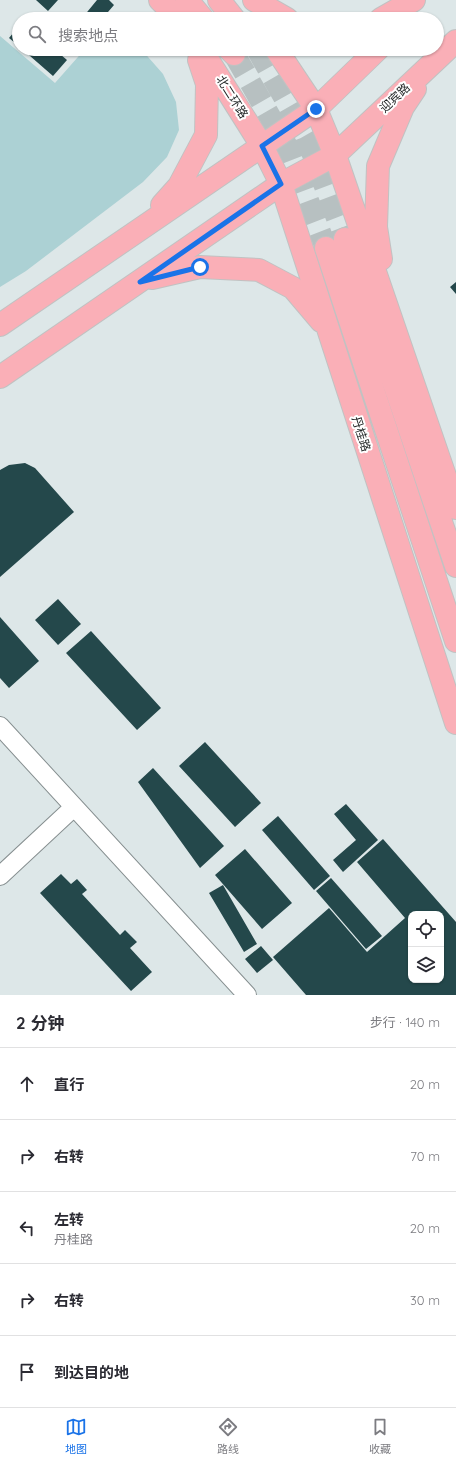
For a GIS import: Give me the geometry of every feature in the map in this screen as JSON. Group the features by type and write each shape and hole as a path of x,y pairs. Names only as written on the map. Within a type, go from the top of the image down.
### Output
{"main road":[{"path":"160,0 172,12"},
{"path":"187,0 198,12"},
{"path":"219,0 228,12"},
{"path":"244,0 252,12"},
{"path":"254,0 275,12"},
{"path":"394,12 414,0"},
{"path":"415,12 426,0"},
{"name":"迎宾路","path":"444,51 456,40"},
{"path":"140,229 179,186 206,135 207,84 198,56"},
{"name":"北二环路","path":"205,56 262,146"},
{"path":"281,56 316,109 334,155 456,508"},
{"path":"0,325 316,109 371,56"},
{"name":"迎宾路","path":"0,377 281,184 334,155 439,56"},
{"path":"390,316 376,227 378,166 403,107 435,60"},
{"name":"丹桂路","path":"262,146 281,184 456,723"},
{"path":"456,566 336,244 456,641"},
{"path":"140,282 200,267 259,270 293,288 328,329"}],"street":[{"path":"0,726 247,995"},
{"path":"0,876 74,807"}],"shaded area":[{"path":"0,36 12,46 12,56 23,56 55,83 79,56 147,56 163,74 176,102 179,130 167,157 143,182 26,271 0,287"}],"building":[{"path":"36,0 58,0 48,11"},
{"path":"97,0 109,0 114,5 108,12 87,12"},
{"path":"30,56 62,56 67,60 53,76"},
{"path":"456,282 456,294 450,287"},
{"path":"25,463 35,468 74,512 0,577 0,470 9,465"},
{"path":"58,599 81,624 58,645 35,620"},
{"path":"0,617 39,661 9,688 0,678"},
{"path":"91,631 161,708 137,730 66,653"},
{"path":"205,742 261,803 235,827 179,766"},
{"path":"153,768 224,846 200,868 138,782"},
{"path":"346,804 378,840 343,872 333,860 356,840 334,814"},
{"path":"278,816 330,876 314,890 262,830"},
{"path":"383,839 456,922 456,995 306,995 273,957 329,908 367,952 405,918 357,862"},
{"path":"245,849 292,903 262,929 215,875"},
{"path":"61,874 71,884 77,879 87,890 82,894 120,935 125,930 137,942 130,948 152,972 131,991 40,893"},
{"path":"331,878 382,936 366,949 316,891"},
{"path":"223,885 257,944 244,952 209,893"},
{"path":"261,946 273,960 257,973 245,959"}],"tunnel":[{"path":"235,56 288,148 326,248"},
{"path":"261,56 306,136 345,239"}],"route":[{"path":"200,267 140,282 281,184 262,146 316,109"}]}
